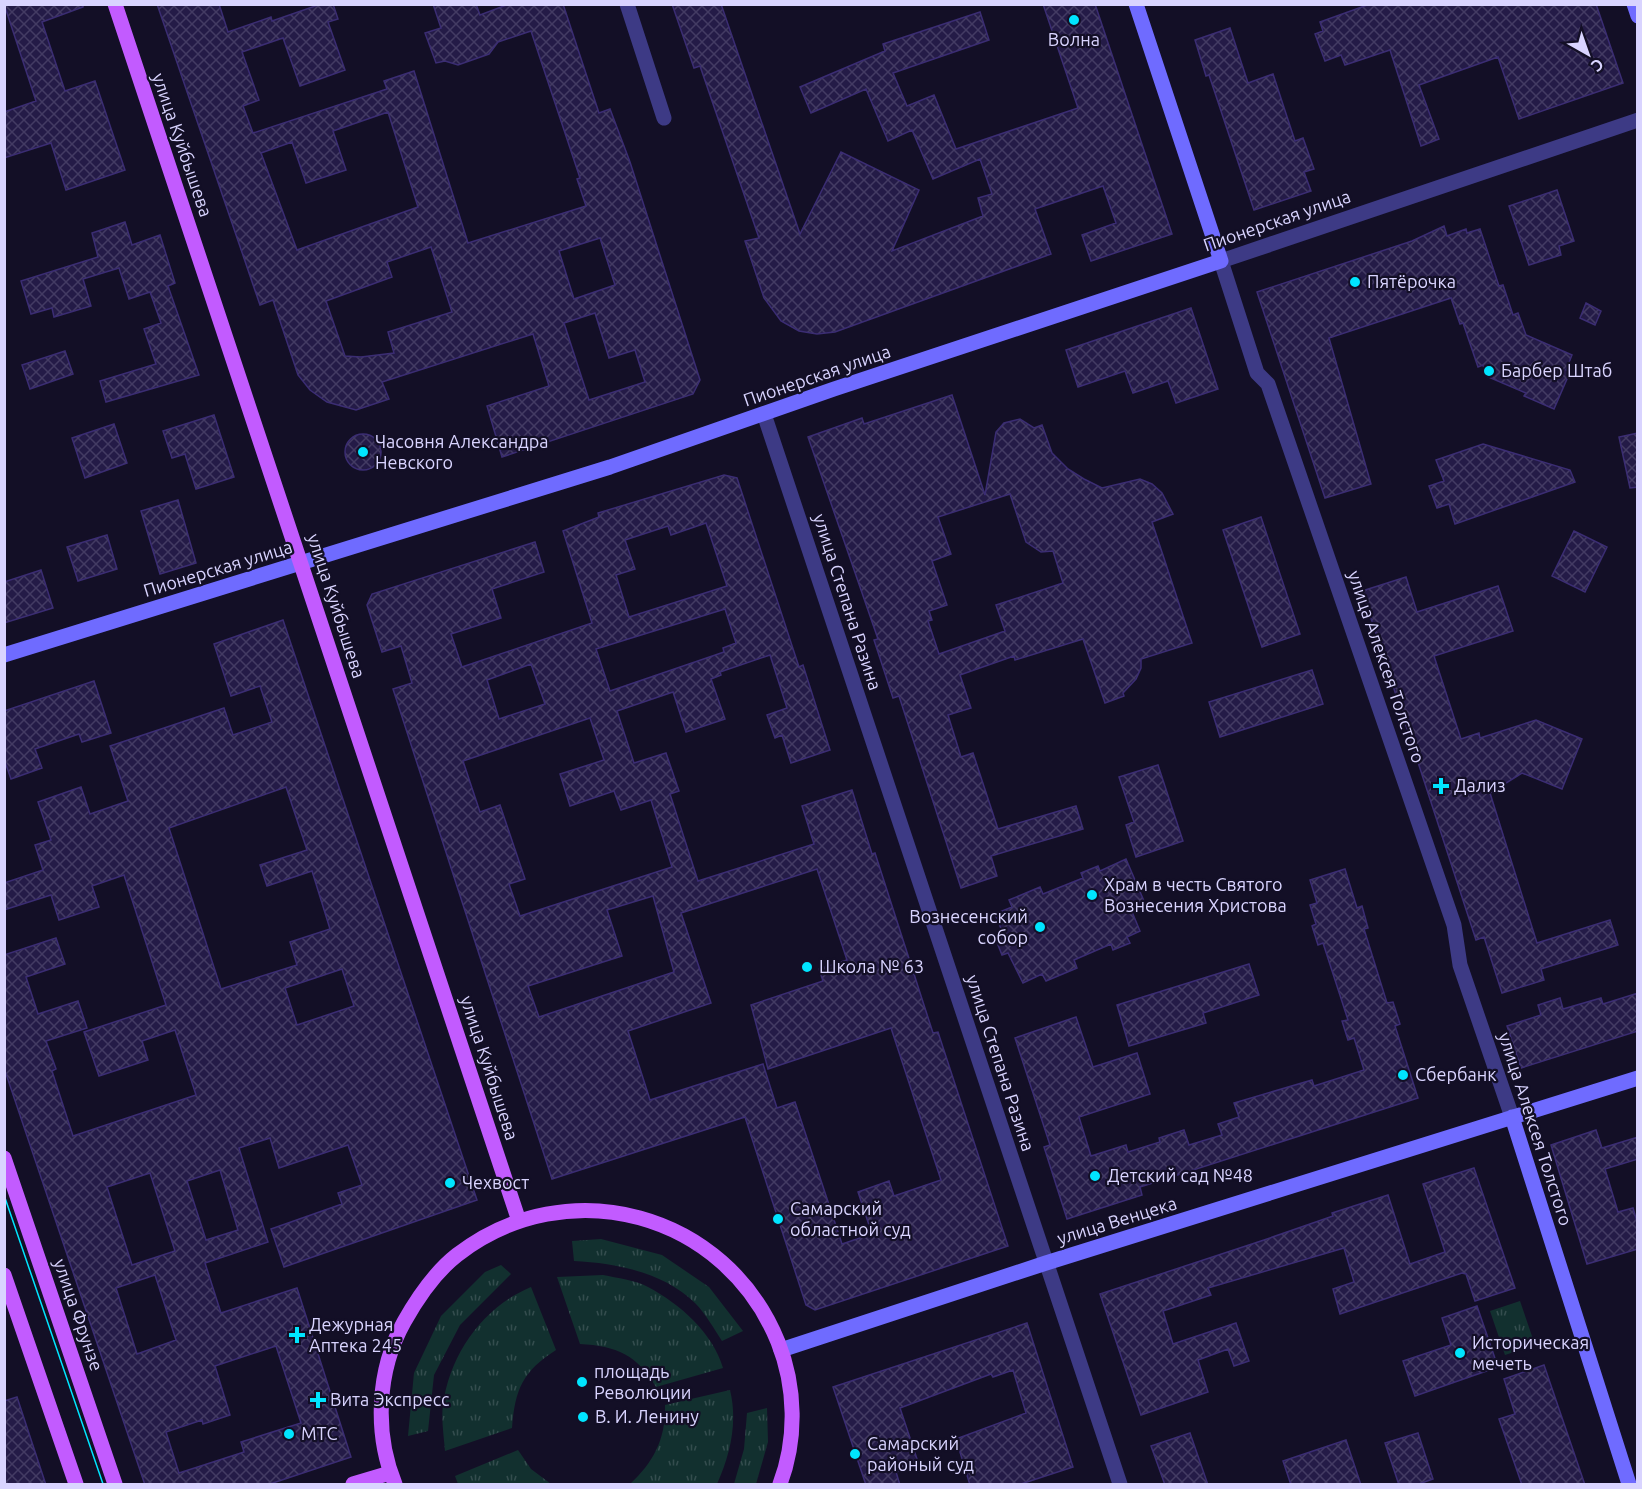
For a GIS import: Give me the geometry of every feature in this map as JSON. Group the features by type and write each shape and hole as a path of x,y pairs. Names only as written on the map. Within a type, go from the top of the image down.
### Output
{"main road":[{"name":"улица Куйбышева","path":"115,4 519,1221"},
{"name":"улица Алексея Толстого","path":"1136,4 1221,261"},
{"path":"1634,4 1638,16"},
{"name":"Пионерская улица","path":"4,655 610,467 1221,261"},
{"name":"улица Венцека","path":"781,1350 1046,1263 1638,1078"},
{"name":"улица Алексея Толстого","path":"1512,1117 1629,1485"},
{"name":"улица Фрунзе","path":"4,1158 116,1485"},
{"path":"353,1485 392,1479 382,1443 380,1410 389,1357 398,1332 417,1298 450,1261 490,1234 519,1221 589,1210 627,1213 656,1222 684,1235 730,1268 770,1322 790,1382 792,1405 787,1461 780,1485"},
{"path":"4,1275 76,1485"}],"street":[{"path":"627,4 664,118"},
{"name":"Пионерская улица","path":"1221,261 1638,120"},
{"name":"улица Алексея Толстого","path":"1221,261 1257,373 1268,384 1280,418 1454,925 1460,965 1512,1117"},
{"name":"улица Степана Разина","path":"764,414 1120,1485"}],"green space":[{"path":"601,1239 662,1255 709,1287 743,1331 722,1341 699,1307 669,1284 623,1267 574,1261 572,1241"},
{"path":"501,1265 511,1274 460,1325 434,1375 428,1431 408,1436 414,1373 441,1316 485,1272"},
{"path":"603,1275 643,1285 672,1302 703,1331 712,1343 723,1368 656,1387 641,1367 625,1354 605,1347 580,1344 557,1277"},
{"path":"531,1287 556,1350 536,1366 523,1382 513,1414 512,1428 445,1451 443,1405 453,1368 461,1351 472,1334 498,1307"},
{"path":"1520,1301 1535,1345 1505,1355 1490,1311"},
{"path":"730,1390 733,1427 726,1462 717,1484 630,1484 646,1467 657,1449 665,1417 665,1405"},
{"path":"767,1408 768,1442 756,1484 734,1484 744,1449 747,1413"},
{"path":"518,1450 531,1469 551,1484 458,1484 455,1476"}],"building":[{"path":"4,4 83,4 83,7 42,22 65,91 95,81 125,170 66,190 51,143 4,158 4,112 36,101"},
{"path":"157,4 219,4 228,32 271,17 272,21 321,4 333,4 338,19 328,22 345,70 300,86 283,38 242,52 259,100 243,106 253,133 387,89 384,81 414,71 468,243 586,206 577,179 580,178 531,31 498,42 489,54 458,65 445,61 436,63 425,33 441,28 433,4 476,4 480,15 509,4 563,4 599,113 610,109 630,162 700,380 693,394 502,457 487,406 549,386 533,334 382,382 389,399 356,410 327,402 310,390 298,375 273,300 260,305","holes":["388,112 418,207 297,250 261,153 292,142 306,183 346,170 333,131","600,238 615,285 574,299 559,251","431,247 452,312 388,332 394,353 361,357 345,356 326,301 392,277 387,262","595,313 609,358 635,350 645,382 589,400 564,323"]},
{"path":"672,4 721,4 800,234 841,152 919,190 892,251 983,216 978,198 992,194 980,159 933,179 912,130 888,141 866,89 811,113 800,87 885,51 883,44 980,12 989,40 893,73 907,106 934,95 956,149 1078,108 1043,4 1095,4 1172,234 1091,261 1082,235 1116,223 1103,186 1035,209 1051,254 835,332 817,334 799,331 781,321 764,298 745,241 759,238 700,66 694,68"},
{"path":"1370,4 1596,4 1623,83 1519,119 1498,57 1419,85 1439,139 1421,146 1390,50 1345,65 1341,55 1325,61 1315,34 1323,31 1320,22"},
{"path":"1230,28 1248,83 1273,74 1295,141 1303,138 1314,169 1304,172 1311,191 1254,210 1195,40"},
{"path":"1557,190 1574,241 1559,246 1561,255 1529,265 1509,206"},
{"path":"125,222 132,245 160,235 175,283 168,286 199,375 106,402 100,381 156,364 144,329 161,323 150,292 129,299 119,268 83,279 91,306 54,317 52,308 31,314 21,281 98,257 92,233"},
{"path":"1444,226 1447,236 1466,229 1467,233 1480,229 1499,286 1503,285 1513,315 1518,313 1526,335 1572,355 1566,370 1570,372 1554,409 1524,396 1526,393 1486,376 1483,365 1478,367 1463,323 1460,324 1451,298 1329,338 1371,484 1325,498 1257,292 1412,241"},
{"path":"1586,303 1601,311 1595,325 1580,318"},
{"path":"1191,308 1218,389 1176,403 1168,381 1133,393 1125,371 1078,387 1066,350"},
{"path":"65,351 73,374 30,389 22,365"},
{"path":"952,395 985,495 996,432 1004,423 1020,419 1034,428 1042,425 1052,453 1068,469 1084,479 1102,488 1140,479 1152,484 1162,493 1173,514 1152,522 1192,643 1141,659 1141,668 1136,679 1123,693 1124,696 1105,703 1083,639 1015,660 1014,656 960,675 971,708 948,715 961,757 973,753 998,829 1076,806 1083,829 991,856 997,876 961,888 899,696 893,698 874,640 878,639 808,437 862,418 864,424","holes":["1010,494 1026,542 1041,552 1053,551 1063,583 996,605 1005,631 939,654 928,621 932,620 929,611 947,605 932,561 951,554 938,517"]},
{"path":"214,415 234,477 196,489 185,454 172,458 163,431"},
{"path":"114,424 127,463 85,478 72,438"},
{"path":"1638,433 1638,487 1630,488 1619,437"},
{"name":"Часовня Александра Невского","path":"363,434 376,439 381,452 376,465 363,470 350,465 345,452 350,439"},
{"path":"1483,444 1570,470 1575,482 1455,524 1449,504 1437,508 1429,486 1444,481 1436,460"},
{"path":"724,475 737,478 799,667 803,665 830,750 791,763 782,735 775,738 767,715 787,708 770,655 720,672 721,675 711,679 725,719 686,732 673,692 617,711 634,763 666,753 679,791 670,794 698,881 814,844 802,806 852,790 872,854 875,853 933,1033 938,1032 1008,1246 815,1310 806,1305 745,1117 552,1179 393,689 412,683 401,646 382,652 367,605 372,594 535,542 544,572 492,589 501,618 451,634 462,667 592,623 563,531 599,517 598,513","holes":["706,523 727,586 629,617 616,575 635,569 625,540 668,526 671,535","725,609 736,643 723,648 724,652 610,691 596,649","531,664 545,704 499,719 487,680","590,718 604,760 560,774 570,806 614,791 621,810 651,800 672,867 520,916 509,884 525,879 500,805 480,812 463,761","817,869 847,960 819,969 823,981 751,1005 768,1069 891,1028 941,1180 894,1196 889,1181 858,1192 872,1234 842,1244 795,1102 777,1108 763,1064 650,1100 628,1031 711,1003 681,913","653,896 674,972 539,1017 528,986 622,956 607,910"]},
{"path":"178,500 196,563 160,574 141,511"},
{"path":"1261,517 1300,634 1262,647 1223,530"},
{"path":"1574,531 1607,547 1585,592 1552,576"},
{"path":"107,535 117,569 78,581 67,547"},
{"path":"41,570 53,608 4,623 4,582"},
{"path":"1406,577 1417,612 1498,586 1513,631 1434,656 1461,739 1479,733 1480,738 1536,720 1582,739 1562,789 1522,773 1490,793 1537,943 1610,920 1618,945 1541,969 1544,980 1502,993 1484,937 1476,940 1362,591"},
{"path":"283,620 477,1200 284,1267 271,1229 342,1204 338,1193 362,1185 348,1145 279,1168 270,1138 239,1148 268,1242 205,1263 221,1313 297,1288 351,1457 267,1485 145,1485 4,1068 4,955 56,938 65,964 26,977 38,1014 78,1001 87,1028 46,1041 56,1069 52,1071 73,1136 196,1095 175,1030 142,1041 148,1060 99,1076 84,1032 166,1005 124,875 92,886 99,907 59,920 51,895 4,910 4,883 43,870 35,845 51,840 38,802 81,787 90,814 128,801 110,746 224,708 233,735 272,722 260,686 231,696 214,644","holes":["286,787 307,850 260,865 267,886 312,871 330,929 290,942 297,965 221,989 169,828","342,969 354,1006 297,1025 285,988","220,1170 238,1230 206,1240 187,1181","150,1173 175,1251 132,1265 107,1187","155,1275 176,1340 137,1354 116,1288","276,1346 301,1423 241,1442 244,1452 179,1473 166,1432 202,1420 203,1424 230,1415 215,1366"]},
{"path":"1312,670 1323,704 1220,737 1209,702"},
{"path":"94,681 111,733 82,742 79,734 35,749 42,768 11,779 4,759 4,711"},
{"path":"1158,765 1183,841 1136,857 1126,825 1134,822 1119,777"},
{"path":"1126,859 1144,901 1130,907 1140,931 1127,937 1130,943 1113,950 1111,944 1074,960 1077,968 1046,981 1042,974 1023,983 1008,953 1002,955 996,940 1001,938 999,932 1002,931 995,914 1012,907 1009,900 1040,887 1043,894 1083,878 1081,873 1098,866 1100,871"},
{"path":"1345,869 1357,908 1362,906 1368,928 1364,929 1387,1003 1393,1002 1400,1024 1395,1026 1418,1098 1140,1187 1142,1195 1067,1219 1044,1147 1050,1145 1015,1038 1076,1017 1093,1067 1137,1053 1150,1094 1079,1117 1091,1156 1126,1145 1128,1152 1160,1142 1159,1138 1184,1130 1189,1145 1222,1135 1218,1124 1239,1117 1234,1103 1312,1080 1314,1086 1364,1070 1354,1038 1348,1040 1342,1021 1348,1020 1323,943 1318,945 1312,926 1316,924 1310,905 1317,903 1310,880"},
{"path":"1249,964 1259,995 1203,1013 1206,1023 1129,1046 1117,1005"},
{"path":"1638,993 1638,1031 1521,1068 1507,1026 1541,1015 1538,1005 1560,998 1563,1009 1601,998 1603,1004"},
{"path":"1596,1130 1602,1148 1638,1137 1638,1159 1605,1169 1618,1212 1633,1208 1638,1225 1638,1249 1587,1264 1551,1145"},
{"path":"1474,1168 1515,1288 1475,1301 1466,1274 1462,1273 1340,1314 1333,1289 1354,1282 1344,1248 1208,1288 1211,1295 1163,1311 1173,1344 1236,1323 1249,1361 1234,1366 1228,1349 1198,1360 1208,1392 1141,1415 1100,1294 1264,1240 1333,1216 1332,1213 1388,1195 1410,1264 1445,1252 1423,1184"},
{"name":"Историческая мечеть","path":"1477,1306 1498,1367 1415,1396 1403,1361 1451,1345 1442,1318"},
{"path":"1027,1323 1073,1467 1018,1485 970,1485 956,1439 1026,1413 1013,1370 993,1377 991,1374 900,1408 919,1465 896,1472 900,1485 866,1485 833,1387"},
{"path":"1544,1365 1585,1485 1522,1485 1499,1419 1515,1414 1504,1379"},
{"path":"17,1397 46,1485 4,1485 4,1401"},
{"path":"1190,1433 1208,1485 1165,1485 1151,1446"},
{"path":"1418,1433 1433,1479 1416,1485 1399,1485 1385,1443"},
{"path":"1346,1440 1361,1485 1291,1485 1283,1461"}],"tram line":[{"path":"4,1195 103,1484"}],"place":[{"name":"Волна","path":"1074,20"},
{"name":"Пятёрочка","path":"1355,282"},
{"name":"Барбер Штаб","path":"1489,371"},
{"name":"Часовня Александра Невского","path":"363,452"},
{"name":"Дализ","path":"1441,786"},
{"name":"Храм в честь Святого Вознесения Христова","path":"1092,895"},
{"name":"Вознесенский собор","path":"1040,927"},
{"name":"Школа № 63","path":"807,967"},
{"name":"Сбербанк","path":"1403,1075"},
{"name":"Детский сад №48","path":"1095,1176"},
{"name":"Чехвост","path":"450,1183"},
{"name":"Самарский областной суд","path":"778,1219"},
{"name":"Дежурная Аптека 245","path":"297,1335"},
{"name":"Историческая мечеть","path":"1460,1353"},
{"name":"площадь Революции","path":"582,1382"},
{"name":"Вита Экспресс","path":"318,1400"},
{"name":"В. И. Ленину","path":"583,1417"},
{"name":"МТС","path":"289,1434"},
{"name":"Самарский районый суд","path":"855,1454"}]}
